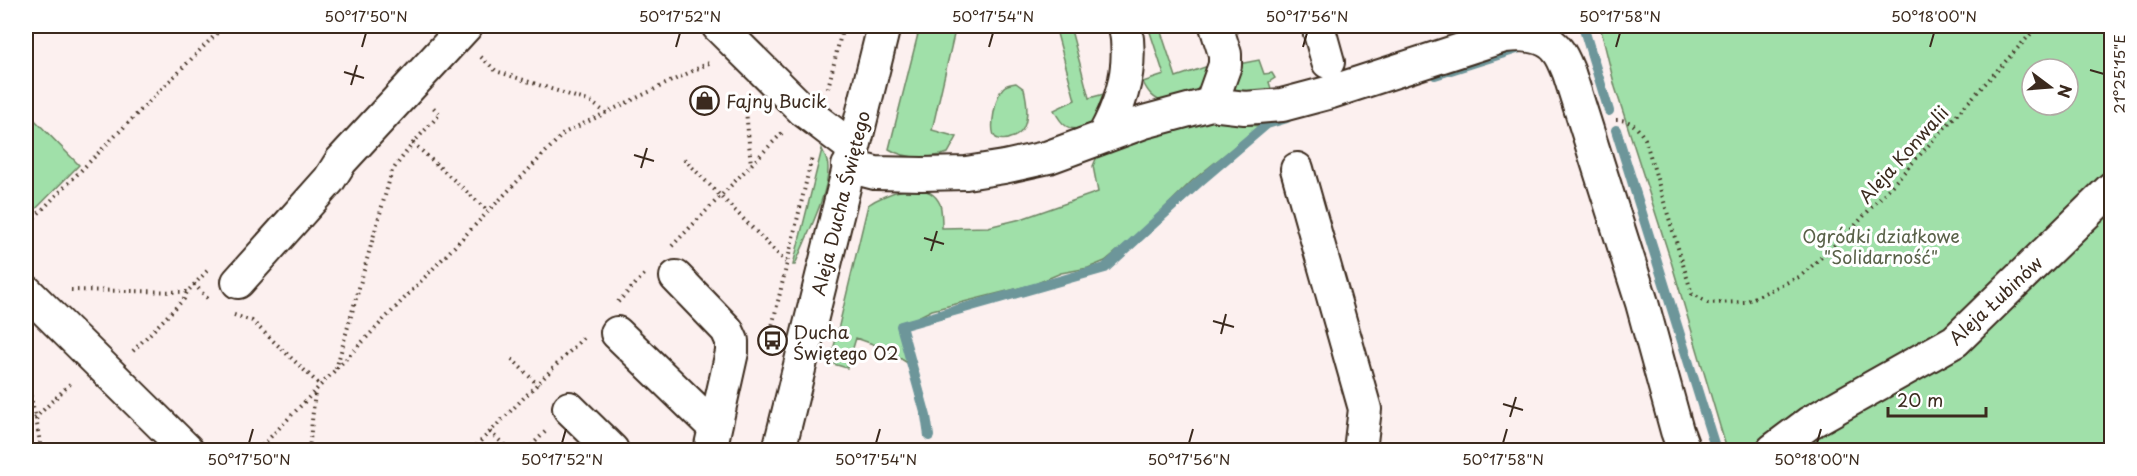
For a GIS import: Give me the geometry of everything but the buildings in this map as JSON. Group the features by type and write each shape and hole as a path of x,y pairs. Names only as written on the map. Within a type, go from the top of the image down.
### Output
{"street":[{"path":"718,26 851,157 875,173 966,173 1004,167 1049,157 1104,135 1211,104 1245,108 1282,105 1331,92 1504,36 1521,34 1552,37 1569,73 1642,303 1684,450"},
{"name":"Aleja Ducha Świętego","path":"779,450 884,26"},
{"path":"1104,135 1118,111 1125,88 1129,47 1125,26"},
{"path":"1211,104 1225,65 1225,54 1216,26"},
{"path":"1318,26 1328,62"},
{"path":"238,282 329,180 341,161 462,30"},
{"path":"1297,169 1365,409 1360,450"},
{"name":"Aleja Łubinów","path":"1773,450 1809,423 1955,341 2112,188"},
{"path":"665,265 727,330 732,341 732,352 712,439"},
{"path":"26,291 186,450"},
{"path":"605,325 712,439"},
{"path":"569,408 612,450"}],"path":[{"path":"26,226 224,26"},
{"path":"765,355 787,263 811,117 843,26"},
{"name":"Aleja Konwalii","path":"1582,117 1626,120 1636,124 1645,139 1692,294 1708,303 1744,302 1801,276 1850,231 2038,26"},
{"path":"462,30 496,71 591,102 606,113"},
{"path":"258,450 564,133 740,48 751,165"},
{"path":"336,370 393,171 440,114 409,85"},
{"path":"472,450 665,265 721,195 751,165 811,117"},
{"path":"414,143 488,211"},
{"path":"684,159 787,263"},
{"path":"194,285 213,304"},
{"path":"60,290 187,292"},
{"path":"231,314 252,321 320,385"},
{"path":"512,359 538,385"},
{"path":"26,427 94,360"},
{"path":"26,378 40,443 32,450"},
{"path":"309,450 315,391"},
{"path":"490,432 510,450"}],"green space":[{"path":"920,26 956,26 932,130 957,137 948,153 918,157 903,155 889,149"},
{"path":"1055,26 1070,26 1089,98 1111,92 1101,115 1085,127 1075,129 1066,126 1054,110 1075,100"},
{"path":"1148,26 1159,26 1176,77 1208,66 1204,82 1194,92 1165,103 1149,92 1143,82 1164,75"},
{"name":"Ogródki działkowe \"Solidarność\"","path":"1600,26 2111,26 2111,450 1784,450 1774,435 1755,450 1727,450 1670,258 1615,87"},
{"path":"1259,60 1264,74 1272,73 1275,78 1269,82 1273,95 1276,97 1229,90 1239,64"},
{"path":"1016,83 1024,89 1027,110 1025,125 1017,135 1007,139 998,139 993,128 998,98 1004,87"},
{"path":"26,111 79,165 26,219"},
{"path":"1248,117 1250,125 1260,126 1192,181 1140,232 1105,261 1088,268 1061,273 1035,284 932,310 898,323 909,364 884,348 856,338 847,368 830,363 868,205 875,200 906,190 926,191 940,204 942,228 988,227 1021,219 1098,192 1093,166 1099,152 1211,118"},
{"path":"822,149 828,167 825,190 810,230 793,265"}],"waterway":[{"path":"1583,26 1609,111"},
{"path":"1435,75 1520,48"},
{"path":"929,436 926,416 901,326 1105,268 1199,182 1267,124 1287,118"},
{"path":"1616,130 1716,450"}],"place":[{"name":"Fajny Bucik","path":"705,100"},
{"name":"Ducha Świętego 02","path":"772,341"}]}
